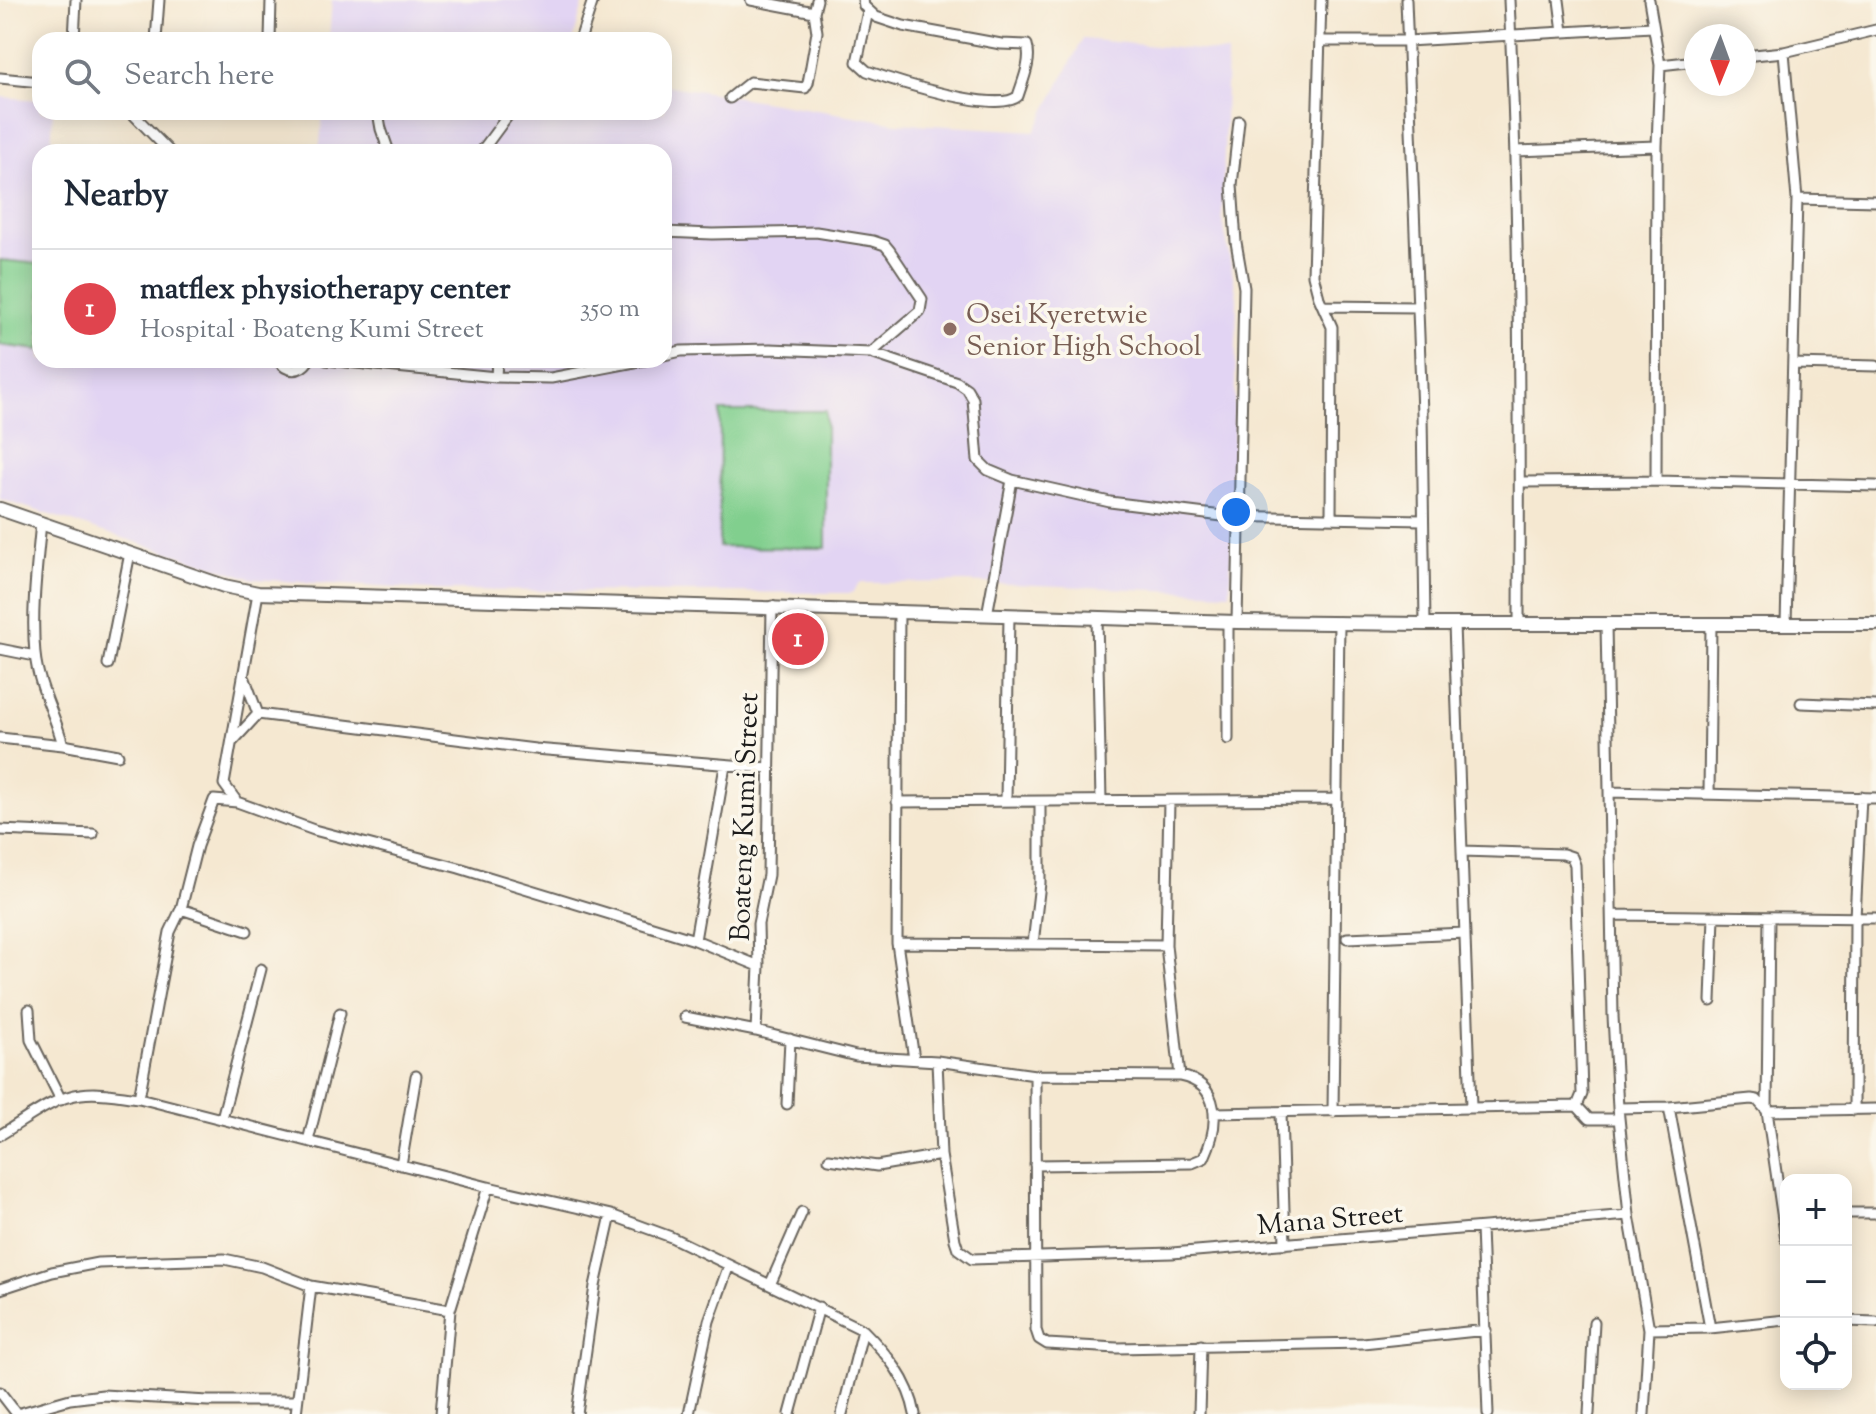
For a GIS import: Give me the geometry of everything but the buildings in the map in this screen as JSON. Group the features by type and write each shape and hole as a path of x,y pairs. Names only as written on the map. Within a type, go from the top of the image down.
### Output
{"street":[{"path":"74,32 76,0"},
{"path":"157,32 159,0"},
{"path":"270,32 271,0"},
{"path":"583,32 593,0"},
{"path":"751,0 814,12"},
{"path":"730,98 750,82 805,88 817,32 814,12 817,0"},
{"path":"863,0 868,11 876,17 903,26 1001,44 1027,45 1027,66 1018,96 1009,102 958,97 867,71 857,62 868,11"},
{"path":"1321,0 1313,275 1332,327 1331,518"},
{"path":"1406,0 1422,413 1425,624"},
{"path":"1509,0 1521,386 1519,623"},
{"path":"1559,0 1563,32"},
{"path":"1649,0 1660,65 1656,481"},
{"path":"1320,41 1407,41 1652,27"},
{"path":"1756,55 1784,52 1876,30"},
{"path":"1784,52 1797,199 1786,624"},
{"path":"1660,65 1684,62"},
{"path":"0,78 32,81"},
{"path":"139,120 162,144"},
{"path":"379,120 386,144"},
{"path":"487,144 505,120"},
{"path":"1228,739 1232,622 1241,515 1244,288 1236,242 1232,185 1239,121"},
{"path":"1516,151 1657,146"},
{"path":"1797,199 1876,201"},
{"path":"672,232 816,232 854,236 885,245 923,305 871,353"},
{"path":"1323,306 1417,307"},
{"path":"672,353 770,349 871,353 957,382 967,389 973,399 978,460 988,470 1012,480 1144,508 1222,516 1422,520"},
{"path":"1793,364 1876,366"},
{"path":"406,368 496,377 551,378 609,368"},
{"path":"496,377 497,368"},
{"path":"987,615 1012,480"},
{"path":"1520,482 1656,481 1876,486"},
{"path":"0,509 224,586 258,593 1232,622 1876,624"},
{"path":"41,522 35,596 35,656 48,708 63,745"},
{"path":"108,664 130,553"},
{"path":"237,802 224,784 258,593"},
{"name":"Boateng Kumi Street","path":"756,1031 758,924 768,875 772,606"},
{"path":"899,611 897,943 914,1059"},
{"path":"1006,801 1009,616"},
{"path":"1097,618 1101,801"},
{"path":"1333,1112 1339,622"},
{"path":"1606,623 1613,1016 1629,1215 1649,1329 1644,1414"},
{"path":"1454,624 1471,1107"},
{"path":"1709,794 1711,624"},
{"path":"0,649 35,656"},
{"path":"244,677 258,714"},
{"path":"1801,703 1876,706"},
{"path":"233,741 258,714"},
{"path":"258,714 535,749 769,768"},
{"path":"0,738 118,755"},
{"path":"695,940 725,766"},
{"path":"1609,792 1876,798"},
{"path":"1854,1110 1855,918 1861,797"},
{"path":"897,802 1337,799"},
{"path":"139,1098 170,932 181,909 209,807 214,800 237,802 314,830 459,868 695,940 759,966"},
{"path":"1169,801 1166,945 1180,1076"},
{"path":"1033,944 1040,883 1040,802"},
{"path":"0,830 93,834"},
{"path":"1462,851 1563,854 1572,857 1575,865 1582,1094 1577,1106"},
{"path":"181,909 247,931"},
{"path":"1613,915 1876,918"},
{"path":"1711,1001 1714,916"},
{"path":"1769,917 1767,1111 1780,1189"},
{"path":"1347,938 1465,933"},
{"path":"897,943 1166,945"},
{"path":"222,1118 261,969"},
{"path":"29,1010 31,1040 61,1100"},
{"path":"308,1141 340,1013"},
{"path":"685,1017 856,1056 937,1061 1035,1075 1180,1076 1194,1079 1209,1091 1214,1113 1211,1143 1204,1158 1192,1163 1035,1165"},
{"path":"787,1104 790,1039"},
{"name":"Mana Street","path":"937,1061 941,1155 958,1249 972,1259 1172,1253 1629,1215"},
{"path":"1035,1075 1036,1330 1039,1339 1047,1344 1117,1348 1363,1343 1486,1330"},
{"path":"401,1165 416,1076"},
{"path":"0,1135 77,1094 139,1098 488,1187 611,1215 671,1237 863,1330 884,1350 901,1375 915,1414"},
{"path":"1618,1108 1669,1107 1751,1099 1757,1100 1767,1111 1876,1109"},
{"path":"1214,1113 1577,1106 1589,1119 1619,1119"},
{"path":"1669,1107 1710,1328"},
{"path":"1281,1112 1285,1244"},
{"path":"829,1159 877,1166 941,1155"},
{"path":"441,1414 450,1310 488,1187"},
{"path":"770,1285 802,1212"},
{"path":"1852,1213 1876,1213"},
{"path":"577,1414 595,1286 611,1215"},
{"path":"1481,1228 1488,1414"},
{"path":"0,1289 52,1272 98,1263 224,1259 262,1267 311,1286 450,1310"},
{"path":"689,1414 709,1321 729,1265"},
{"path":"296,1414 295,1401 311,1286"},
{"path":"790,1414 819,1307"},
{"path":"1649,1329 1710,1328 1780,1321"},
{"path":"1852,1321 1876,1322"},
{"path":"1589,1414 1594,1322"},
{"path":"842,1414 863,1330"},
{"path":"1199,1414 1201,1345"},
{"path":"0,1392 17,1414 70,1399 103,1395 208,1401 295,1401"}],"shaded area":[{"path":"332,0 584,0 575,32 330,32"},
{"name":"Osei Kyeretwie Senior High School","path":"1083,39 1227,53 1222,217 1237,298 1230,593 963,582 859,583 852,593 430,590 253,579 0,499 0,97 32,99 32,120 53,120 51,144 32,144 32,368 672,368 672,144 320,144 322,120 672,120 672,86 897,123 1035,131"}],"green space":[{"path":"0,260 32,263 32,349 0,345"},
{"path":"720,411 826,411 826,548 719,547"}],"place":[{"name":"Osei Kyeretwie Senior High School","path":"950,329"},
{"name":"matflex physiotherapy center","path":"798,639"}]}
